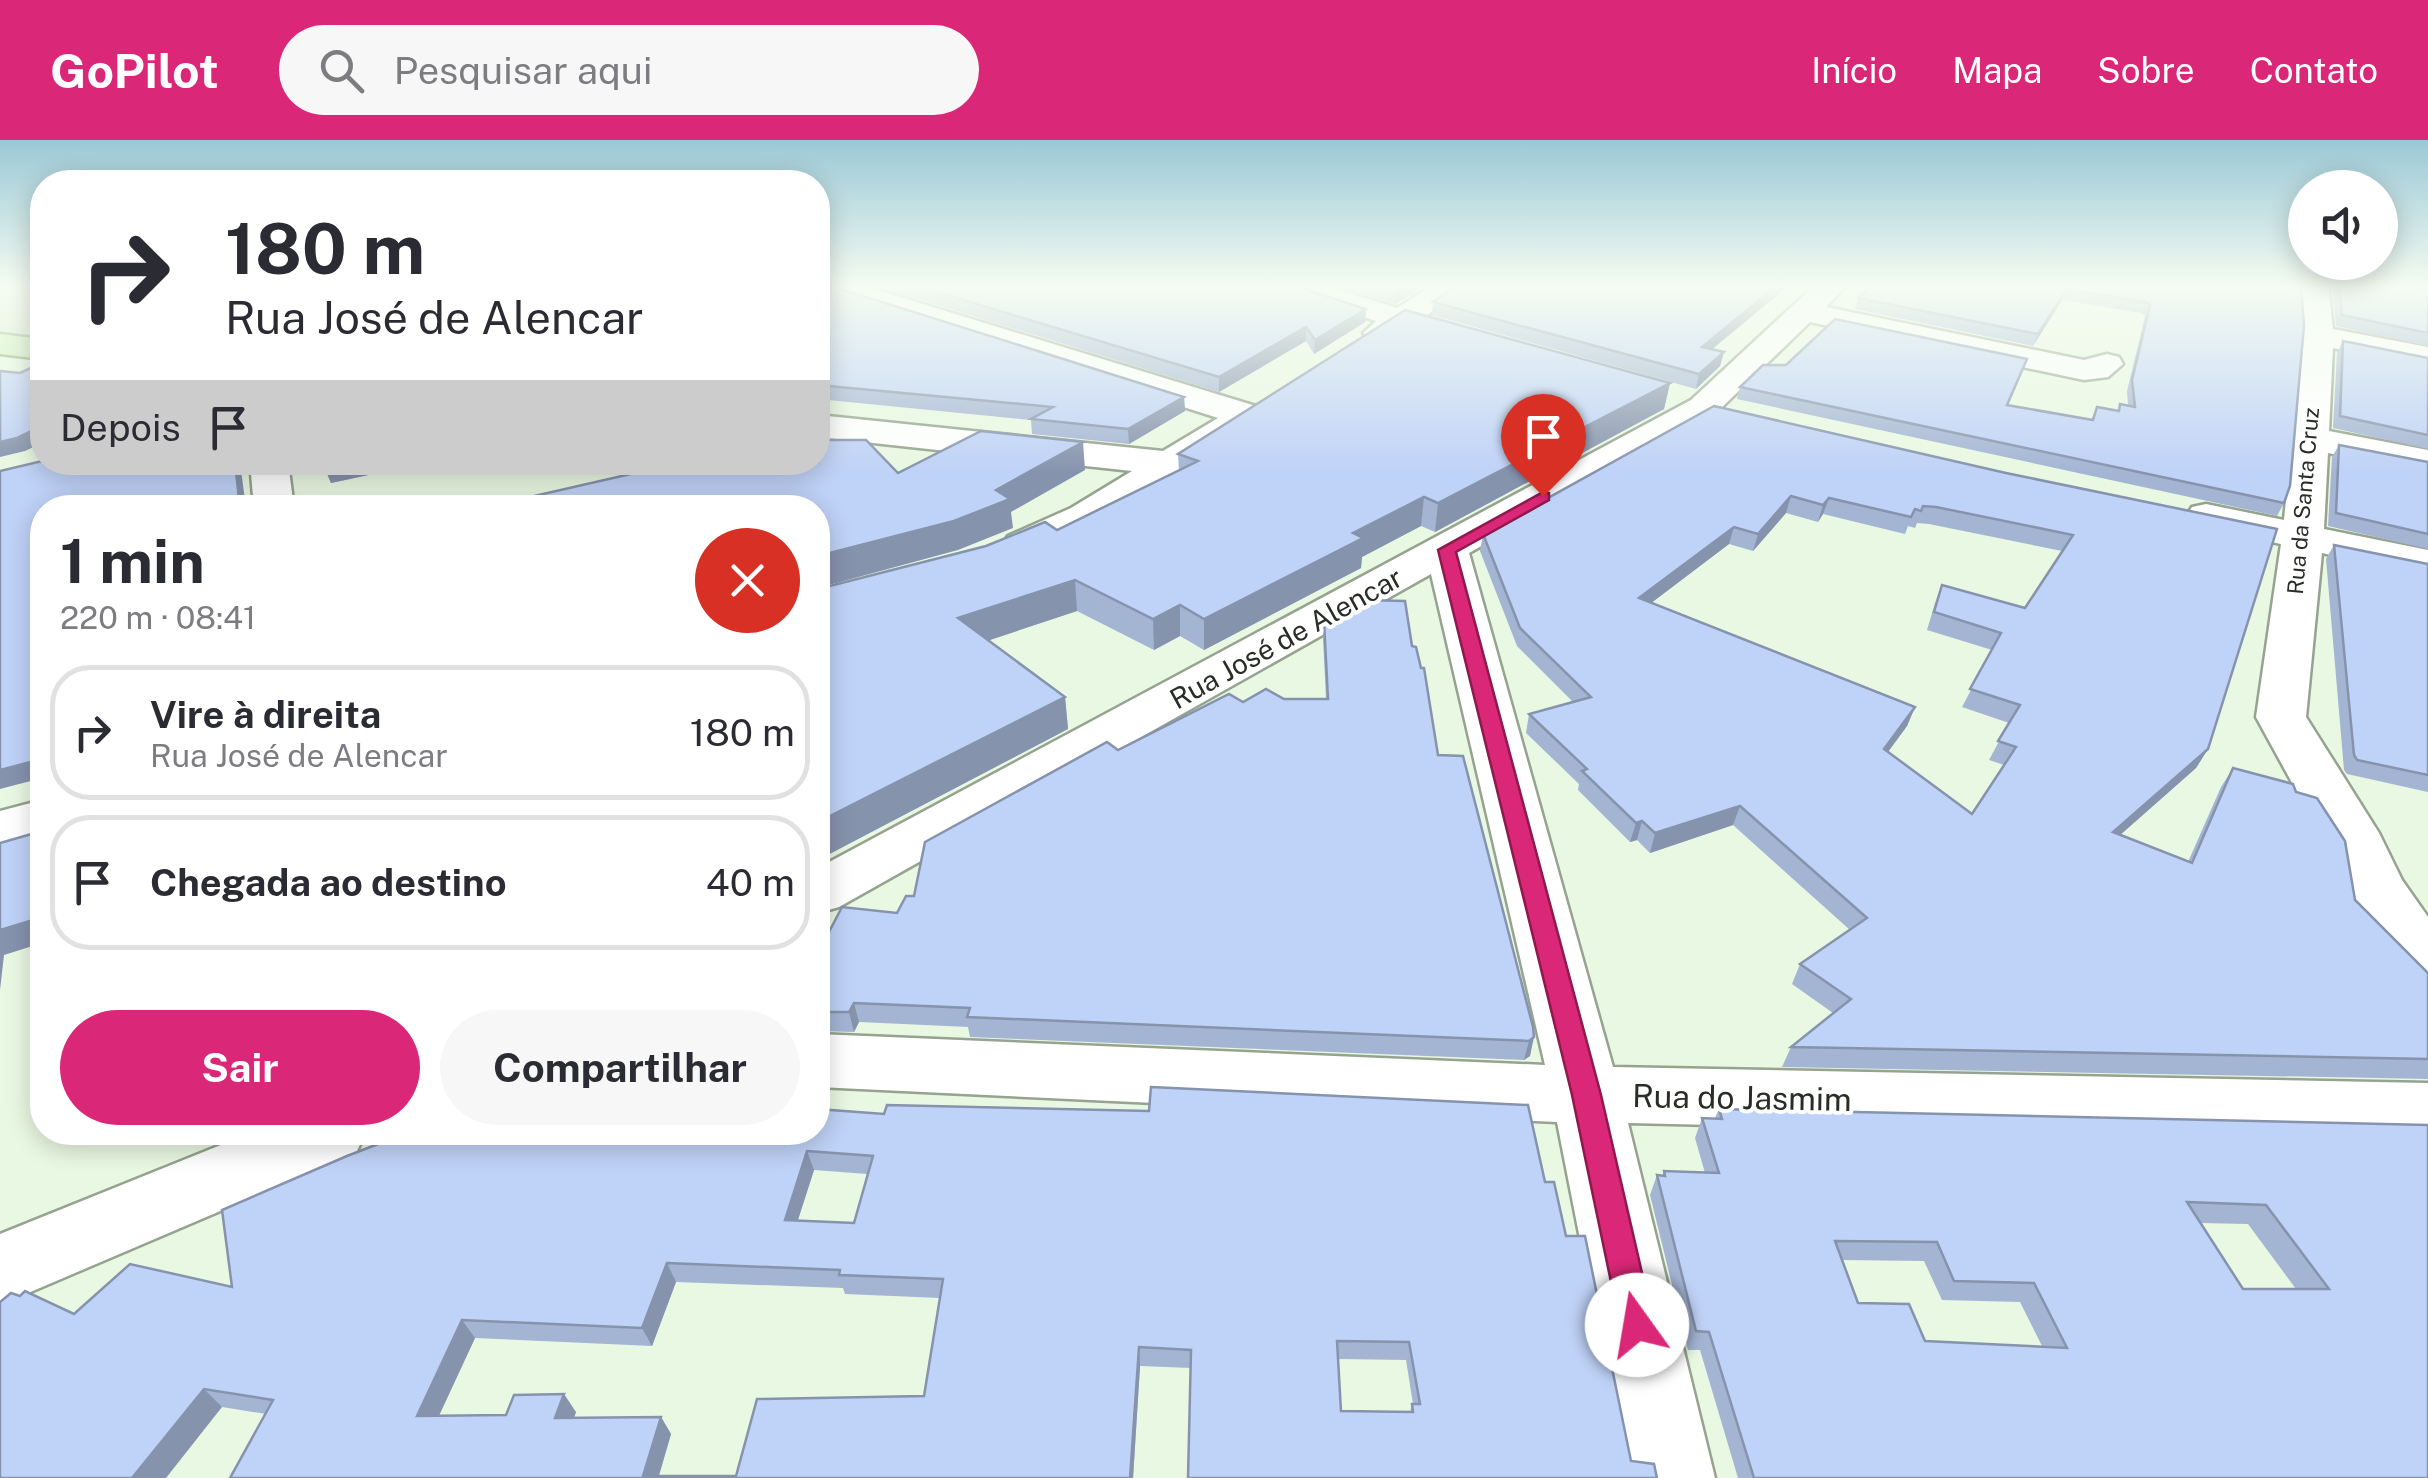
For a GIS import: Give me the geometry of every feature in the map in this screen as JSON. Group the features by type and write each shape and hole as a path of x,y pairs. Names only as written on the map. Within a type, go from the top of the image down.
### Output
{"street":[{"path":"1033,348 1246,415"},
{"path":"1347,352 1353,348"},
{"name":"Rua José de Alencar","path":"830,886 1703,408 1766,348"},
{"path":"1980,348 2084,370 2096,370 2107,364"},
{"name":"Rua da Santa Cruz","path":"2317,348 2303,537 2281,717 2351,834 2375,885 2402,928 2428,954"},
{"path":"2383,348 2428,357"},
{"path":"989,557 1085,516 1174,464 1280,394"},
{"path":"1666,396 1750,418"},
{"path":"830,430 1174,464"},
{"path":"2308,438 2428,461"},
{"path":"2167,508 2428,563"},
{"path":"1447,550 1586,1095 1671,1478"},
{"path":"0,829 30,821"},
{"name":"Rua do Jasmim","path":"830,1062 1586,1095 2428,1112"},
{"path":"0,1270 300,1145"}],"building":[{"path":"830,348 1030,348 1184,397 1128,429 1031,419 1053,407 830,386"},
{"path":"1124,348 1269,348 1219,377"},
{"path":"1344,348 1545,348 1670,383 1438,503 1424,497 1353,533 1363,538 1204,619 1180,605 1153,619 1075,580 958,618 1065,697 830,816 830,586 986,546 1045,522 1057,530 1198,461 1178,454"},
{"path":"1605,348 1708,348 1724,352 1699,374"},
{"path":"1804,348 1976,348 2027,359 2007,405 2093,420 2097,407 2119,411 2120,404 2135,407 2132,380 2140,348 2302,348 2290,486 2284,503 1740,387 1763,365 1786,365"},
{"path":"2343,348 2380,348 2428,358 2428,435 2340,416"},
{"path":"30,368 30,432 0,442 0,371 20,373"},
{"path":"1714,406 2006,473 2277,529 2208,749 2113,832 2192,863 2233,768 2293,784 2296,792 2317,798 2345,841 2355,900 2428,973 2428,1059 1791,1047 1851,999 1800,964 1867,918 1740,806 1655,833 1642,821 1636,823 1582,771 1587,769 1529,714 1591,697 1520,628 1483,534","holes":["1791,496 1823,505 1829,498 1911,517 1915,509 1936,507 2073,535 2025,608 1942,585 1934,612 2001,633 1970,689 2020,705 1998,741 2016,747 1972,814 1884,749 1915,707 1639,598 1734,527 1758,534"]},
{"path":"981,431 1083,442 996,490 1010,499 954,521 830,553 830,495 539,495 626,475 830,475 830,440 866,440 898,473"},
{"path":"2339,445 2428,462 2428,534 2336,513"},
{"path":"30,464 30,475 236,475 239,495 30,495 30,762 0,770 0,471"},
{"path":"2334,545 2428,564 2428,775 2357,760 2354,755"},
{"path":"1363,600 1405,601 1412,646 1416,647 1424,668 1438,755 1463,756 1533,1027 1534,1037 1529,1041 967,1017 970,1008 854,1003 849,1012 830,1012 830,930 842,907 897,913 906,896 914,896 925,842 1107,742 1118,750 1229,694 1243,702 1266,689 1284,699 1328,699 1324,621"},
{"path":"30,834 30,921 0,930 0,843"},
{"path":"1151,1087 1528,1105 1545,1182 1554,1182 1566,1236 1585,1236 1631,1461 1654,1464 1657,1478 1188,1478 1191,1350 1139,1347 1130,1478 230,1478 273,1400 204,1389 132,1478 0,1478 0,1302 11,1293 20,1296 25,1291 74,1314 130,1264 232,1287 222,1210 375,1145 830,1145 830,1110 884,1114 887,1105 1149,1111","holes":["807,1151 873,1156 854,1223 785,1220","667,1263 840,1270 839,1275 943,1279 924,1396 757,1399 736,1476 643,1476 661,1417 555,1418 564,1394 514,1395 506,1415 417,1416 462,1320 642,1328","1337,1341 1409,1342 1420,1404 1412,1404 1413,1412 1341,1411"]},
{"path":"1719,1109 2428,1125 2428,1478 1754,1478 1709,1332 1696,1331 1657,1175 1665,1176 1664,1171 1719,1173 1702,1118 1722,1119","holes":["2187,1202 2266,1205 2329,1289 2243,1289","1835,1241 1937,1242 1954,1281 2034,1283 2067,1348 1925,1341 1909,1304 1858,1303"]}],"route":[{"path":"1543,496 1447,550 1586,1095 1637,1325"}]}
